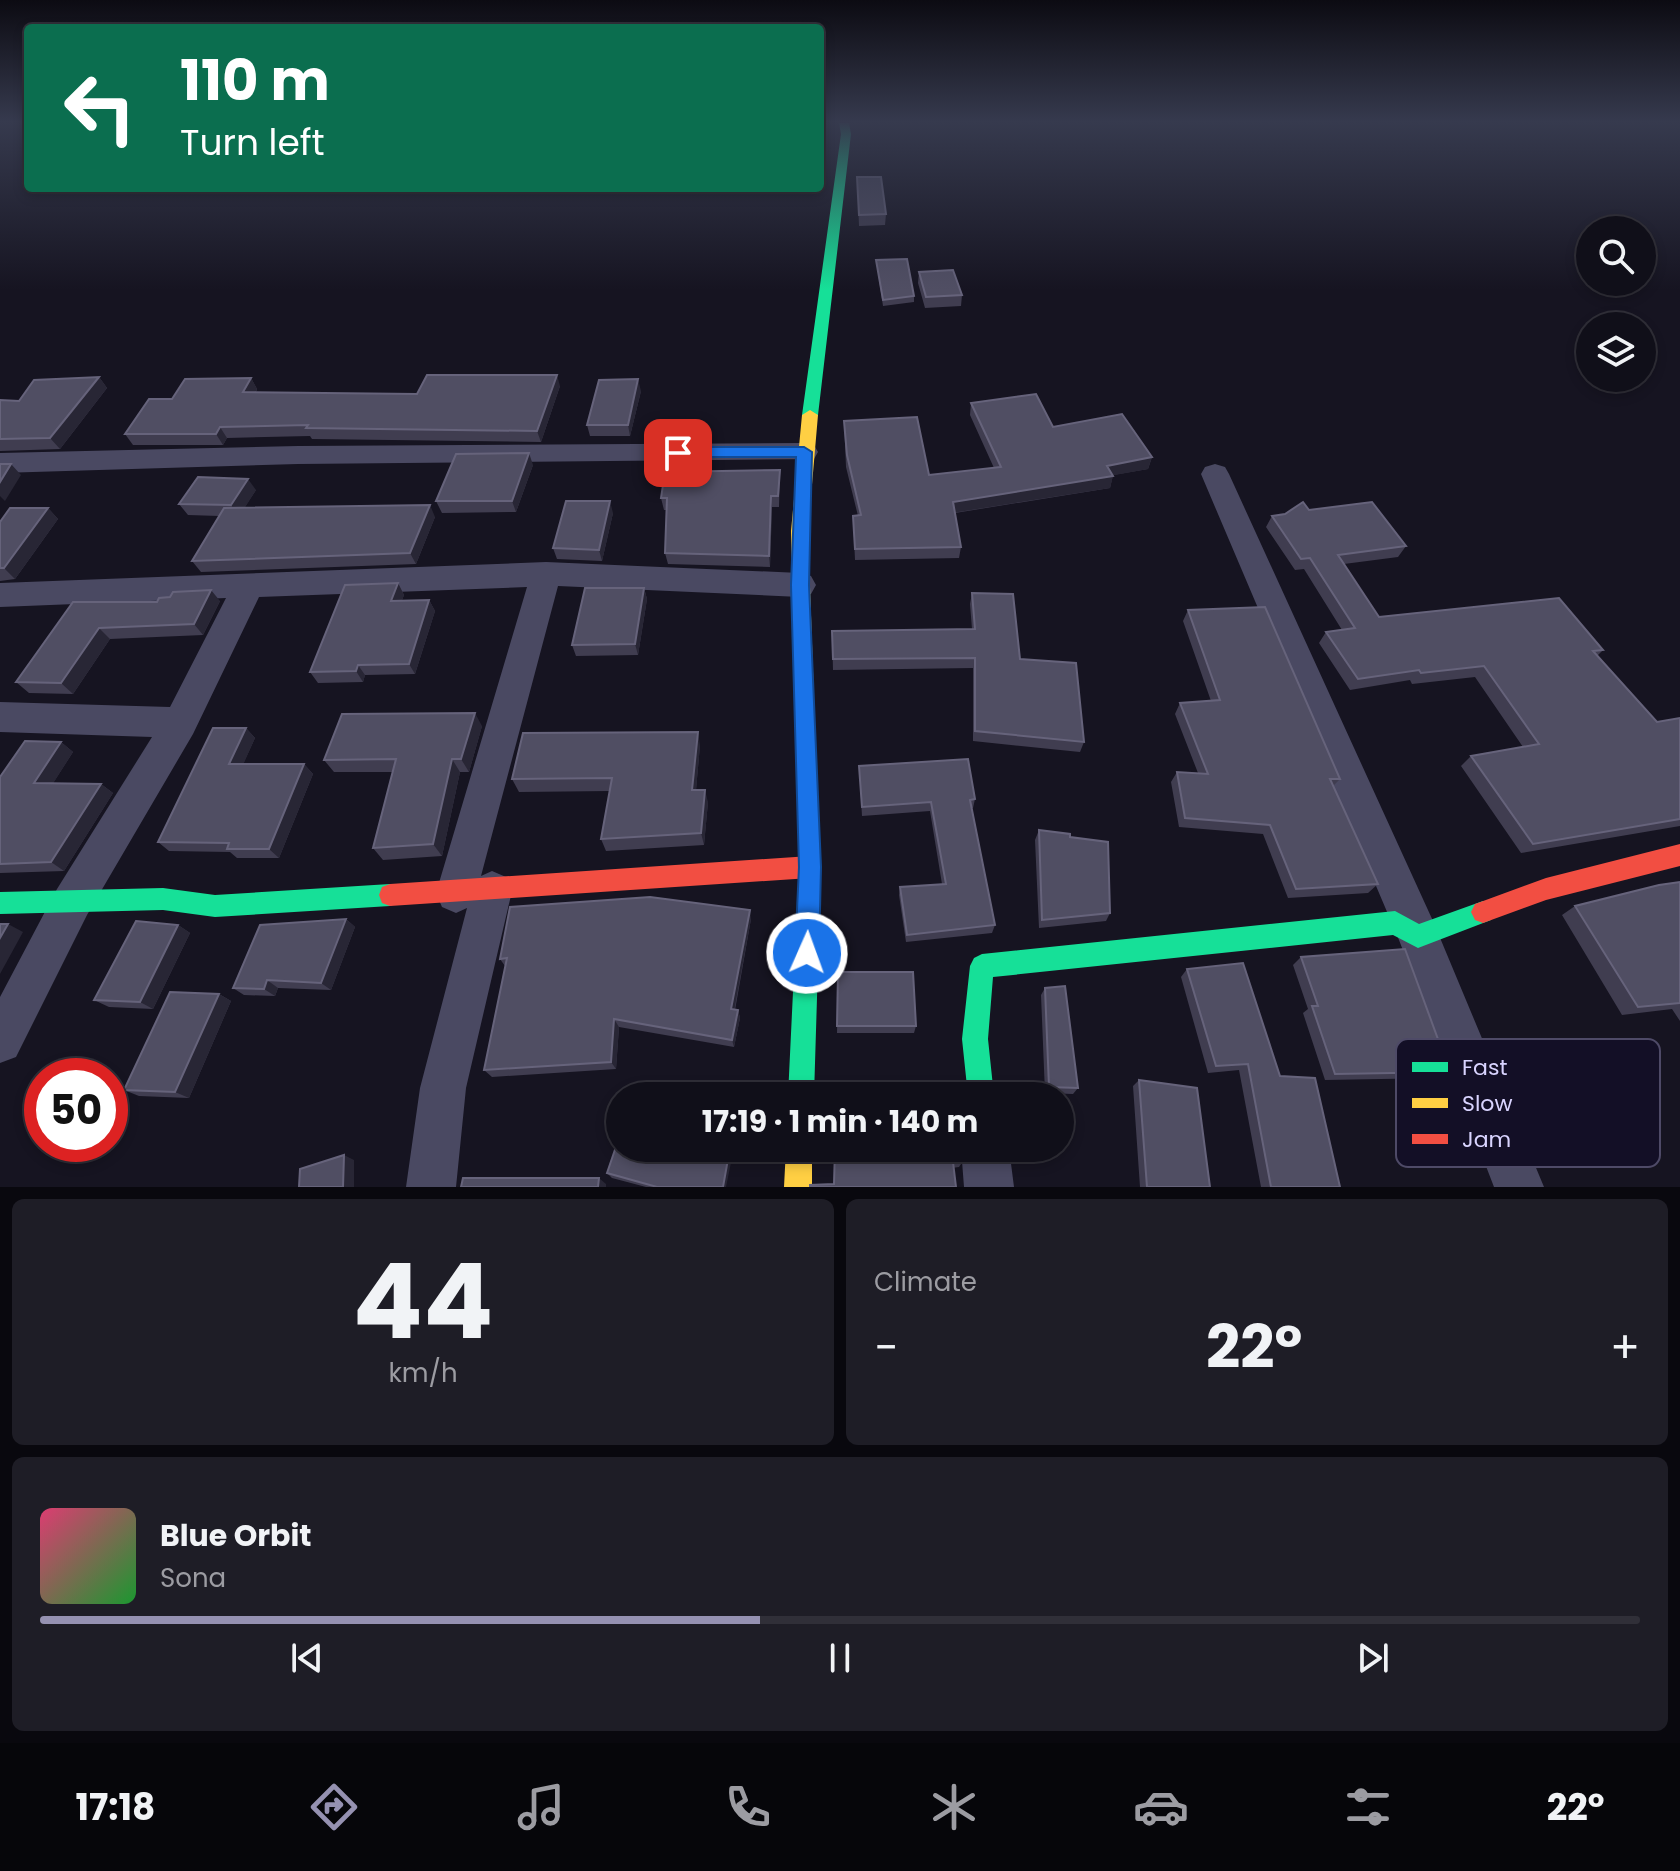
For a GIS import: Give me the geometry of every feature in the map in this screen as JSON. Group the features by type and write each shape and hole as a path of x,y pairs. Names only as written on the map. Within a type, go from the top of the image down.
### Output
{"main road":[{"path":"802,1082 810,867 800,585 804,452 820,357 841,178"},
{"path":"980,1082 975,1039 982,966 1395,923 1418,936 1546,889 1680,855"},
{"path":"0,903 163,899 215,906 474,892 810,867"},
{"path":"798,1187 799,1162"}],"street":[{"path":"0,463 298,455 804,452"},
{"path":"1215,474 1418,936 1459,1039"},
{"path":"0,595 546,574 800,585"},
{"path":"431,1187 443,1088 474,892 546,574"},
{"path":"0,1041 59,932 71,903 180,723 248,587"},
{"path":"0,717 180,723"},
{"path":"986,1162 989,1187"},
{"path":"1511,1167 1519,1187"}],"building":[{"path":"857,178 881,178 886,214 859,215"},
{"path":"907,259 914,296 883,300 876,260"},
{"path":"953,270 962,295 926,297 919,272"},
{"path":"427,375 557,375 537,431 306,428 308,425 220,427 216,434 125,434 149,399 172,399 185,379 251,378 243,392 417,394"},
{"path":"99,377 50,438 0,439 0,400 19,401 34,380"},
{"path":"638,379 628,425 587,425 599,380"},
{"path":"1036,394 1053,427 1122,414 1152,457 1107,466 1113,476 953,502 961,547 855,549 853,516 861,515 847,455 844,421 917,417 929,475 1001,467 971,403"},
{"path":"529,453 512,501 436,501 456,454"},
{"path":"0,464 11,464 0,482"},
{"path":"780,470 778,496 771,496 769,556 665,553 667,498 661,498 665,472"},
{"path":"198,477 248,479 231,505 179,504"},
{"path":"566,501 610,501 599,550 553,548"},
{"path":"1303,502 1309,510 1372,502 1406,546 1338,555 1379,617 1559,598 1603,650 1593,651 1657,722 1680,718 1680,819 1533,844 1471,756 1539,744 1484,666 1421,673 1419,670 1358,679 1326,632 1355,628 1310,558 1301,559 1272,516 1285,514"},
{"path":"430,505 410,553 192,561 224,508"},
{"path":"10,508 48,508 4,568 0,568 0,522"},
{"path":"398,583 391,601 429,600 409,664 358,665 356,671 310,672 345,585"},
{"path":"585,588 644,588 635,644 572,645"},
{"path":"211,590 194,624 99,628 61,683 16,682 73,602 157,602 159,598 170,597 173,592"},
{"path":"972,593 1013,594 1020,659 1076,663 1084,742 975,731 975,658 833,659 832,631 975,629"},
{"path":"1265,607 1340,779 1330,779 1378,884 1296,889 1270,825 1185,818 1177,772 1208,774 1180,703 1220,700 1188,610"},
{"path":"475,713 461,759 452,759 433,844 373,848 396,759 324,760 342,714"},
{"path":"213,728 246,728 229,764 304,764 269,849 227,849 229,843 158,842"},
{"path":"698,732 692,790 705,790 701,833 601,839 612,778 512,779 523,733"},
{"path":"25,741 61,742 34,783 101,784 51,862 0,864 0,777"},
{"path":"968,759 975,799 970,800 995,925 907,935 900,887 946,884 931,802 862,807 859,766"},
{"path":"1039,830 1108,842 1110,913 1042,920"},
{"path":"1680,882 1680,1003 1638,1007 1575,906"},
{"path":"650,897 750,910 731,1009 738,1010 732,1040 614,1019 611,1062 484,1070 507,958 500,959 510,907"},
{"path":"346,919 321,983 267,980 264,989 233,988 260,925"},
{"path":"136,921 178,925 140,1002 94,1000"},
{"path":"0,924 8,924 0,938"},
{"path":"1405,949 1438,1039 1396,1039 1396,1073 1335,1074 1312,1006 1318,1006 1301,957"},
{"path":"1243,963 1280,1076 1315,1078 1340,1187 1271,1187 1248,1064 1216,1066 1187,969"},
{"path":"838,972 913,972 916,1026 837,1026"},
{"path":"1065,986 1078,1088 1074,1088 1074,1082 1049,1082 1045,988"},
{"path":"170,992 219,994 175,1092 128,1090 128,1081"},
{"path":"1139,1080 1197,1088 1210,1187 1147,1187"},
{"path":"344,1155 343,1187 299,1187 300,1169"},
{"path":"611,1162 727,1162 723,1187 657,1187 607,1173"},
{"path":"835,1162 953,1162 956,1187 810,1187 834,1184"},
{"path":"463,1178 599,1178 598,1187 461,1187"}],"traffic: fast":[{"path":"810,415 840,178"},
{"path":"802,1082 810,867 805,727"},
{"path":"0,903 163,899 215,906 390,895"},
{"path":"980,1082 975,1039 982,966 1395,923 1418,936 1483,912"}],"traffic: slow":[{"path":"805,727 800,531 810,415"},
{"path":"798,1187 799,1162"}],"traffic: jam":[{"path":"1483,912 1546,889 1680,855"},
{"path":"390,895 810,867"}],"route":[{"path":"678,453 804,452 800,585 810,867 807,953"}]}
